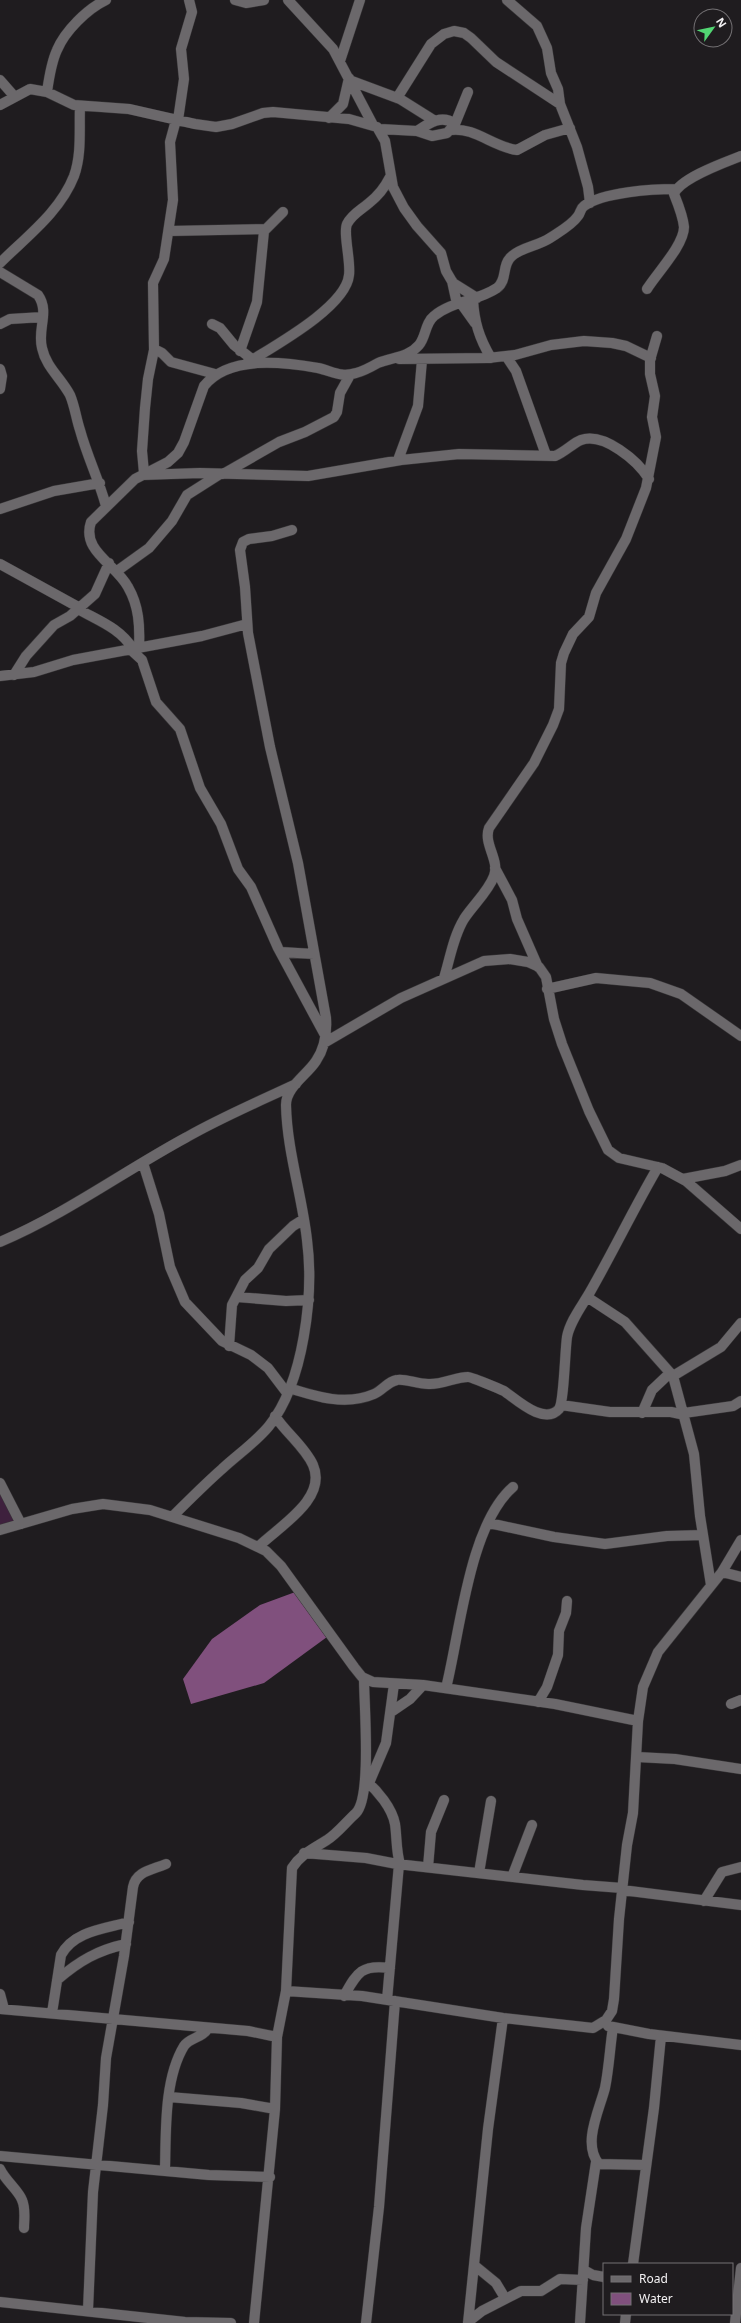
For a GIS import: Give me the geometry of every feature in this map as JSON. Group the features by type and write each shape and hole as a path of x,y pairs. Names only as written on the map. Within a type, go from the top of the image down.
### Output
{"street":[{"path":"89,12 92,0"},
{"path":"47,92 57,49 64,37 89,12 106,0"},
{"path":"143,474 142,451 145,408 148,379 154,349 154,283 164,259 169,231 174,188 170,142 177,120 184,78 181,49 192,12 189,0"},
{"path":"235,0 246,3 264,0"},
{"path":"340,61 360,0"},
{"path":"507,0 537,26 547,48 551,73 558,89 560,104 570,128 585,177 590,203"},
{"path":"290,1 333,49 340,61 385,141 390,177 404,208 417,226 441,253 446,271 452,281 459,303 475,323"},
{"path":"397,98 430,44 444,34 454,31 467,35 496,62 560,104"},
{"path":"329,118 343,104 349,79"},
{"path":"349,79 397,98 435,121"},
{"path":"0,80 14,96"},
{"path":"0,105 14,96 30,89 47,92 80,106 129,109 216,127 232,124 268,113 349,119 376,127 417,131 432,136 438,136 453,127 468,92"},
{"path":"0,263 43,222 69,186 74,176 79,146 80,106"},
{"path":"417,131 435,121 448,120 453,127 465,129 491,143 517,150 545,135 570,128"},
{"path":"134,649 140,624 135,602 128,587 117,571 93,549 87,531 91,522 106,506 143,474 168,462 178,453 184,442 204,386 216,374 223,370 258,363 278,363 317,368 340,375 350,375 410,354 419,345 433,316 459,303 475,298 499,287 505,276 506,263 512,256 554,235 578,216 581,209 590,203 607,197 655,189 676,189 692,178 741,156"},
{"path":"243,366 315,318 336,301 344,290 349,276 346,226 352,216 377,196 390,177"},
{"path":"647,289 661,267 676,250 682,236 684,226 674,194 676,189"},
{"path":"240,351 257,302 266,229 283,212"},
{"path":"169,231 266,229"},
{"path":"0,272 38,295 45,308 40,337 43,354 51,370 61,380 74,406 80,430 100,483 106,506"},
{"path":"452,281 475,298"},
{"path":"475,298 475,323 479,338 491,358"},
{"path":"0,324 10,319 43,317"},
{"path":"212,324 220,328 240,351 253,360"},
{"path":"657,336 651,358 650,374 655,396 652,417 656,437 649,479 626,539 596,593 588,617 573,634 564,653 561,663 559,709 553,724 534,763 487,833 495,868 512,900 517,919 538,967 546,977 554,1019 562,1044 589,1111 608,1150 619,1158 658,1167 683,1179 696,1187 741,1229"},
{"path":"394,359 422,360 491,358 506,356 551,345 584,341 612,343 626,346 651,358"},
{"path":"154,349 162,353 171,362 216,374"},
{"path":"506,356 516,371 546,455"},
{"path":"398,460 418,406 422,360"},
{"path":"0,369 2,376 0,389"},
{"path":"117,571 149,548 172,521 187,495 279,442 305,432 334,417 337,412 340,393 350,375"},
{"path":"143,474 308,476 398,460 459,454 555,456 564,452 580,440 589,438 628,455 638,464 649,479"},
{"path":"0,509 54,491 100,483"},
{"path":"172,1517 269,1426 288,1390 305,1331 309,1300 310,1277 304,1219 295,1175 286,1103 291,1090 316,1061 325,1040 326,1018 298,863 270,747 247,624 240,546 249,539 272,536 292,530"},
{"path":"14,674 26,656 54,625 79,609 95,594 109,563"},
{"path":"0,564 118,630 142,660 156,702 180,729 200,788 221,824 238,869 251,887 281,952 325,1040"},
{"path":"0,676 34,672 73,660 202,636 247,624"},
{"path":"444,978 459,930 464,919 492,881 495,868"},
{"path":"281,952 314,954"},
{"path":"325,1040 401,998 484,961 510,959 528,962 538,967"},
{"path":"548,989 596,978 650,983 681,994 741,1036"},
{"path":"0,1242 69,1208 187,1136 297,1083"},
{"path":"143,1163 158,1207 170,1266 177,1286 185,1302 215,1336 229,1346 251,1355 275,1376 288,1390 322,1397 348,1400 376,1393 387,1384 398,1380 413,1384 431,1384 467,1377 502,1390 531,1411 548,1415 554,1412 561,1405 568,1335 587,1297 617,1244 630,1214 658,1167"},
{"path":"683,1179 725,1171 741,1165"},
{"path":"229,1346 232,1305 246,1280 258,1268 262,1258 269,1249 293,1226 304,1219"},
{"path":"587,1297 625,1322 672,1375 694,1454 703,1535 711,1585"},
{"path":"237,1298 286,1301 309,1300"},
{"path":"642,1412 652,1390 672,1375 720,1347 741,1323"},
{"path":"561,1405 610,1412 671,1412 684,1414 733,1406 741,1402"},
{"path":"258,1547 305,1506 314,1487 313,1466 275,1416"},
{"path":"0,1483 21,1524"},
{"path":"446,1688 456,1651 465,1593 475,1556 500,1500 513,1487"},
{"path":"0,1530 72,1509 103,1504 150,1510 239,1538 266,1551 281,1566 354,1667 364,1678 373,1682 446,1688 538,1702 638,1721"},
{"path":"489,1523 554,1537 605,1544 623,1540 667,1536 703,1535"},
{"path":"286,1992 391,2000 503,2018 592,2028 601,2025 612,2011 614,1999 622,1889 633,1813 638,1721 644,1687 658,1652 722,1572 741,1540"},
{"path":"722,1572 741,1577"},
{"path":"538,1702 557,1660 559,1631 566,1613 567,1602"},
{"path":"364,1678 367,1782 390,1812 395,1824 396,1849 399,1864 390,1968 391,2000 380,2199 366,2323"},
{"path":"254,2323 270,2177 275,2110 277,2036 286,1992 292,1868 304,1853 328,1840 358,1811 367,1782 386,1743 394,1684"},
{"path":"391,1712 410,1699 423,1685"},
{"path":"731,1704 741,1700"},
{"path":"637,1757 675,1759 741,1769"},
{"path":"428,1867 431,1832 444,1800"},
{"path":"478,1873 491,1801"},
{"path":"512,1877 532,1825"},
{"path":"304,1853 366,1858 399,1864 681,1896 704,1901 741,1905"},
{"path":"88,2310 92,2200 97,2164 106,2058 126,1944 133,1887 136,1877 166,1864"},
{"path":"704,1901 722,1872 741,1867"},
{"path":"52,2013 61,1955 73,1939 96,1930 129,1922"},
{"path":"57,1980 77,1963 91,1955 104,1949 126,1944"},
{"path":"344,1996 363,1969 369,1966 390,1968"},
{"path":"0,1994 1,2009 248,2031 277,2036"},
{"path":"468,2322 488,2129 503,2018"},
{"path":"601,2025 660,2036 741,2045"},
{"path":"580,2323 586,2228 596,2162 592,2147 593,2129 605,2087 613,2027"},
{"path":"165,2170 169,2097 175,2066 181,2051 187,2042 203,2035 208,2028"},
{"path":"633,2263 645,2165 654,2108 660,2036"},
{"path":"169,2097 234,2102 275,2110"},
{"path":"0,2156 209,2175 270,2177"},
{"path":"596,2162 598,2164 612,2166 645,2165"},
{"path":"0,2169 7,2181 22,2198 24,2206 24,2228"},
{"path":"474,2265 496,2283 505,2298"},
{"path":"584,2270 593,2276 603,2277"},
{"path":"737,2319 741,2273"},
{"path":"468,2322 505,2298 521,2291 541,2291 560,2279 583,2280"},
{"path":"0,2302 88,2310 157,2321 231,2323"}],"shaded area":[{"path":"0,1491 17,1526 0,1533"}],"water":[{"path":"298,1591 327,1637 264,1683 191,1704 183,1679 212,1639 260,1605"}]}
